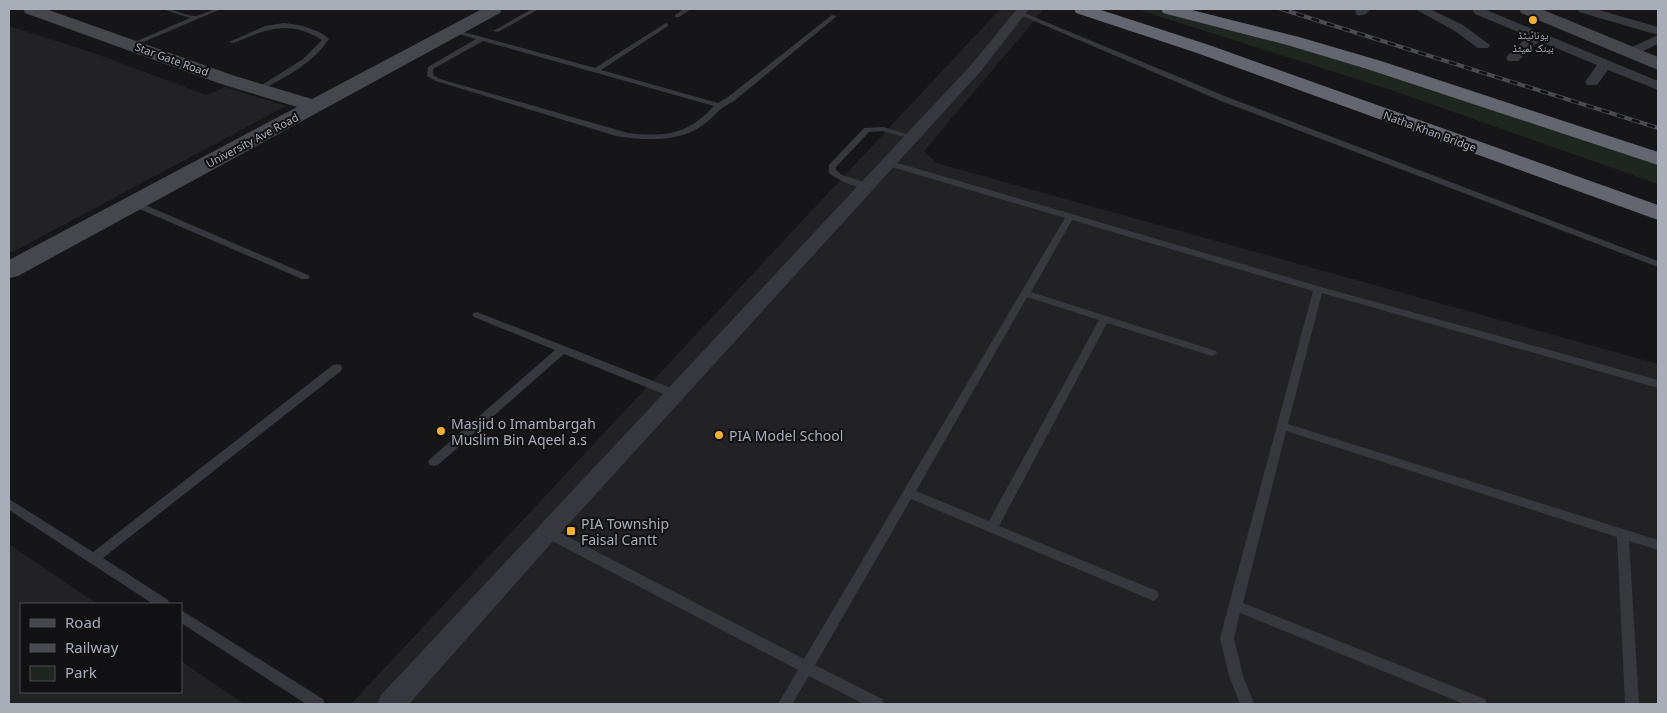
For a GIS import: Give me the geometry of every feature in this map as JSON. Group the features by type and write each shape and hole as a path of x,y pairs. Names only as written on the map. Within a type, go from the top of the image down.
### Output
{"highway":[{"path":"1082,9 1208,45"},
{"path":"1115,9 1208,45"},
{"path":"1169,9 1292,41 1374,65 1658,159"},
{"name":"Natha Khan Bridge","path":"1208,45 1658,194"},
{"name":"Natha Khan Bridge","path":"1208,45 1658,213"}],"street":[{"name":"Star Gate Road","path":"31,9 228,80 261,88 315,106"},
{"name":"University Ave Road","path":"9,270 494,9"},
{"path":"1421,9 1459,28 1483,45"},
{"path":"1527,9 1658,64"},
{"path":"1541,9 1658,59"},
{"path":"1583,9 1658,31"},
{"path":"1625,21 1638,9"},
{"path":"1459,28 1480,10 1536,36 1658,86"},
{"path":"390,704 976,68 1021,11"},
{"path":"1513,58 1536,36"},
{"path":"1637,50 1658,39"},
{"path":"1592,82 1605,64"}],"lane":[{"path":"165,9 196,18"},
{"path":"132,45 218,9"},
{"path":"496,30 536,9"},
{"path":"677,16 688,9"},
{"path":"1021,11 1224,98 1658,264"},
{"path":"482,39 430,68 430,76 600,128 635,137 650,137 683,132 694,128 704,121 719,105 731,99 834,16"},
{"path":"232,42 279,24 298,27 320,34 326,39 322,46 307,59 261,88"},
{"path":"595,71 666,25"},
{"path":"453,31 719,105"},
{"path":"867,186 839,177 832,171 832,167 867,130 883,129 912,137"},
{"path":"888,163 1318,289 1658,384"},
{"path":"133,204 305,277"},
{"path":"785,704 1070,216"},
{"path":"1247,704 1236,676 1227,638 1318,289"},
{"path":"1025,294 1212,353"},
{"path":"477,315 675,394"},
{"path":"992,528 1104,319"},
{"path":"434,462 563,349"},
{"path":"93,559 338,368"},
{"path":"1283,426 1658,546"},
{"path":"909,493 1153,595"},
{"path":"9,504 162,603"},
{"path":"547,532 877,704"},
{"path":"1623,534 1632,704"},
{"path":"1236,606 1480,704"},
{"path":"182,617 318,704"}],"shaded area":[{"path":"1000,9 1044,9 924,151 936,163 1658,364 1658,704 351,704"},
{"path":"9,26 91,52 206,95 225,87 286,106 9,254"},
{"path":"9,544 96,603 20,603 20,693 182,693 182,662 244,704 9,704"}],"green space":[{"path":"1136,9 1158,9 1375,67 1658,162 1658,184 1394,91"}],"railway":[{"path":"1281,9 1658,128"}],"place":[{"name":"یونائیٹڈ بینک لمیٹڈ","path":"1533,20"},
{"name":"Masjid o Imambargah Muslim Bin Aqeel a.s","path":"441,431"},
{"name":"PIA Model School","path":"719,435"},
{"name":"PIA Township Faisal Cantt","path":"571,531"}]}
